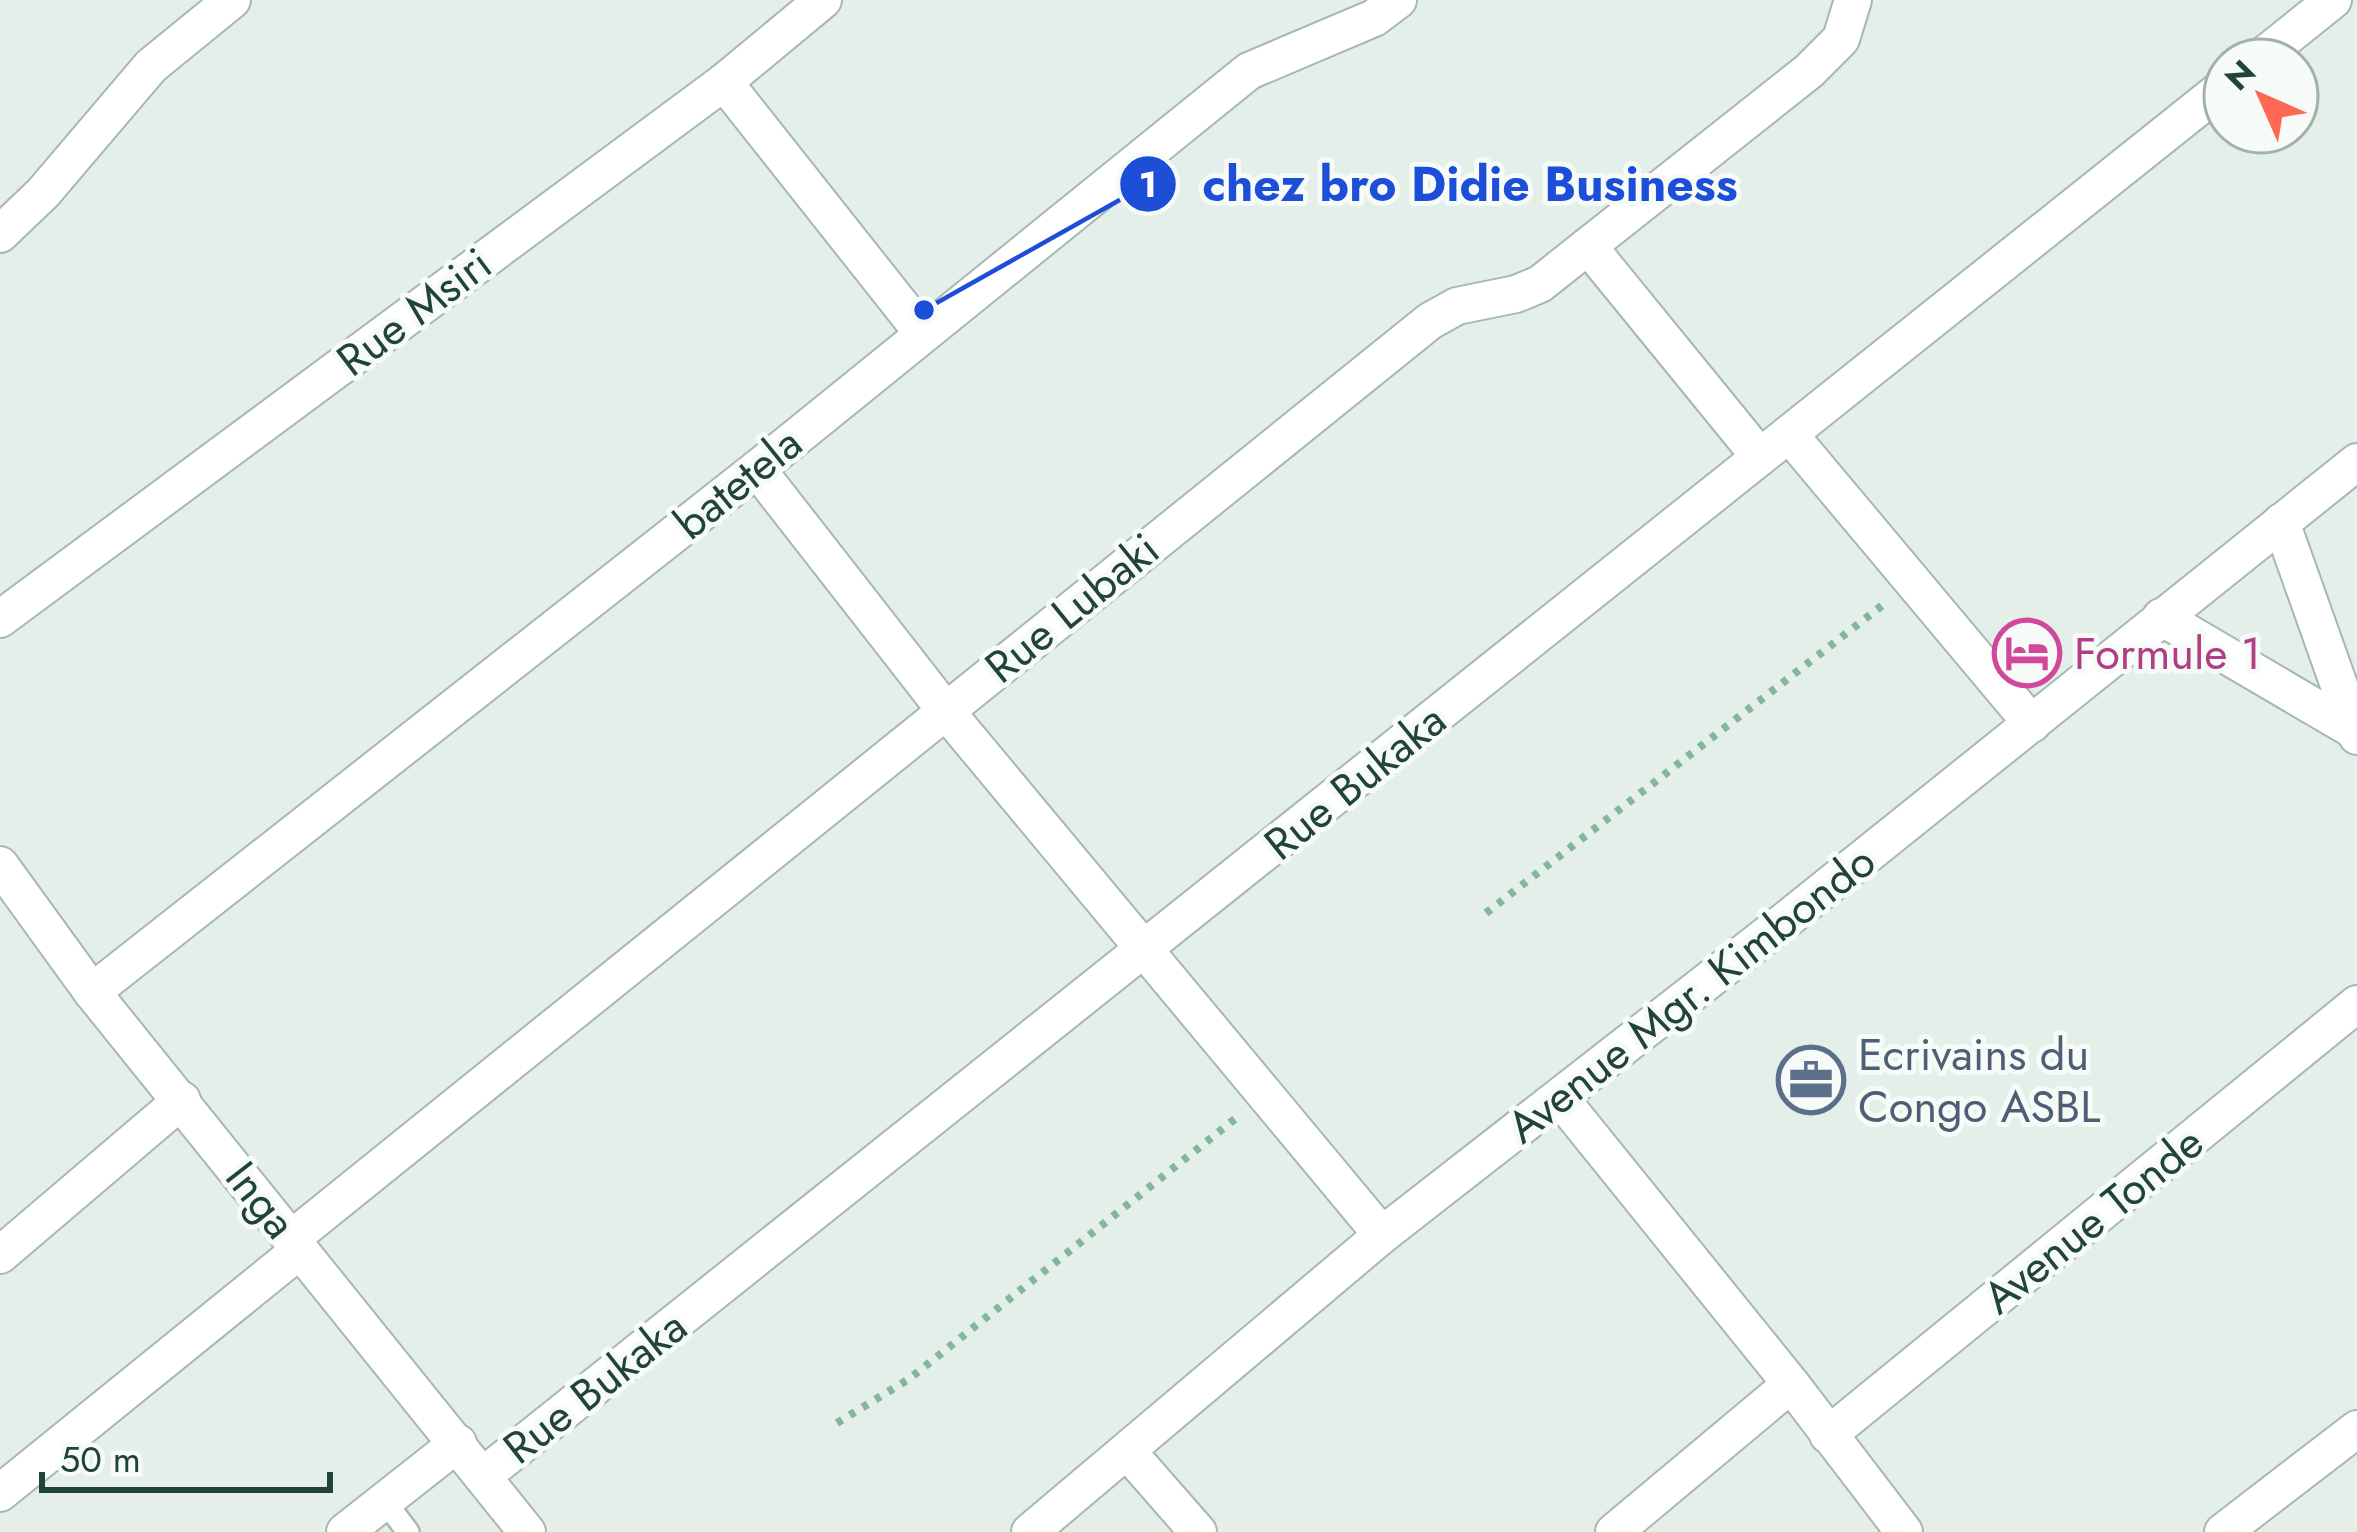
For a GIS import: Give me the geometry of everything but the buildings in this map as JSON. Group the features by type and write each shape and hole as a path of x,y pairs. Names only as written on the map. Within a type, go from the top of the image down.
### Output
{"street":[{"path":"0,234 43,194 151,66 232,0"},
{"name":"Rue Msiri","path":"0,619 724,82 823,0"},
{"name":"batetela","path":"92,992 757,469 1249,71 1374,18 1398,0"},
{"name":"Rue Lubaki","path":"0,1493 945,710 1430,321 1457,306 1516,295 1540,284 1809,70 1841,39 1853,0"},
{"path":"2288,36 2333,0"},
{"path":"724,82 922,332"},
{"name":"Rue Bukaka","path":"484,1475 2201,105"},
{"path":"1588,246 1774,446 1912,582 2032,724"},
{"name":"Avenue Mgr. Kimbondo","path":"1030,1532 1382,1235 2357,463"},
{"path":"757,469 945,710 1382,1235"},
{"path":"2281,522 2355,732"},
{"path":"2161,617 2355,732"},
{"name":"Inga","path":"0,865 92,992 527,1532"},
{"name":"Avenue Tonde","path":"1828,1436 2357,1004"},
{"path":"1560,1098 1904,1532"},
{"path":"0,1255 182,1100"},
{"path":"1614,1532 1791,1384"},
{"path":"2222,1532 2357,1430"},
{"path":"345,1532 458,1444"},
{"path":"1128,1452 1198,1532"}],"lane":[{"path":"384,1500 408,1532"}],"path":[{"path":"1486,913 1912,582"},
{"path":"837,1423 909,1379 1265,1095"}],"place":[{"name":"chez bro Didie Business","path":"924,310"},
{"name":"Formule 1","path":"2027,653"},
{"name":"Ecrivains du Congo ASBL","path":"1811,1080"}]}
